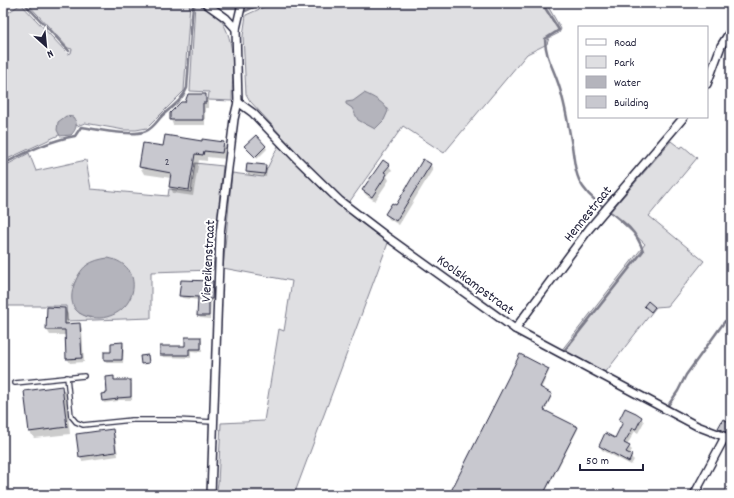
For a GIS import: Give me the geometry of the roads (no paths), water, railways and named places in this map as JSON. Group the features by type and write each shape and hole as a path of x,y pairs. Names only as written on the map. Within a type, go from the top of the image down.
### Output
{"street":[{"path":"205,3 226,18 236,29"},
{"name":"Viereikenstraat","path":"211,495 220,234 234,119 238,102 236,29 242,3"},
{"path":"708,81 721,46 731,30"},
{"name":"Koolskampstraat","path":"238,102 253,113 297,160 340,201 515,329 697,426 728,438"},
{"name":"Hennestraat","path":"515,329 590,229 683,118"},
{"path":"694,495 728,438"}],"lane":[{"path":"15,383 84,376"},
{"path":"67,377 71,416 76,422 83,425 132,420 213,422"}],"water":[{"path":"364,93 381,103 388,111 384,120 375,129 358,120 352,108 346,104 346,102 353,101"},
{"path":"66,116 73,117 76,122 76,128 71,135 60,136 57,130 58,122"},
{"path":"108,258 120,262 129,270 133,279 133,290 130,300 123,308 113,315 100,318 85,316 77,311 74,306 72,300 73,287 79,274 87,265 97,260"}],"waterway":[{"path":"24,3 69,51"},
{"path":"243,12 263,3"},
{"path":"542,3 559,30 545,39 545,44 547,55 560,88 575,167 580,183 590,196 632,231 643,251 564,351 594,367"},
{"path":"3,164 29,151 75,136 81,127 132,133 140,133 151,128 180,99 187,88 193,4"},
{"path":"667,407 678,391 686,375 725,321 731,324"}]}
